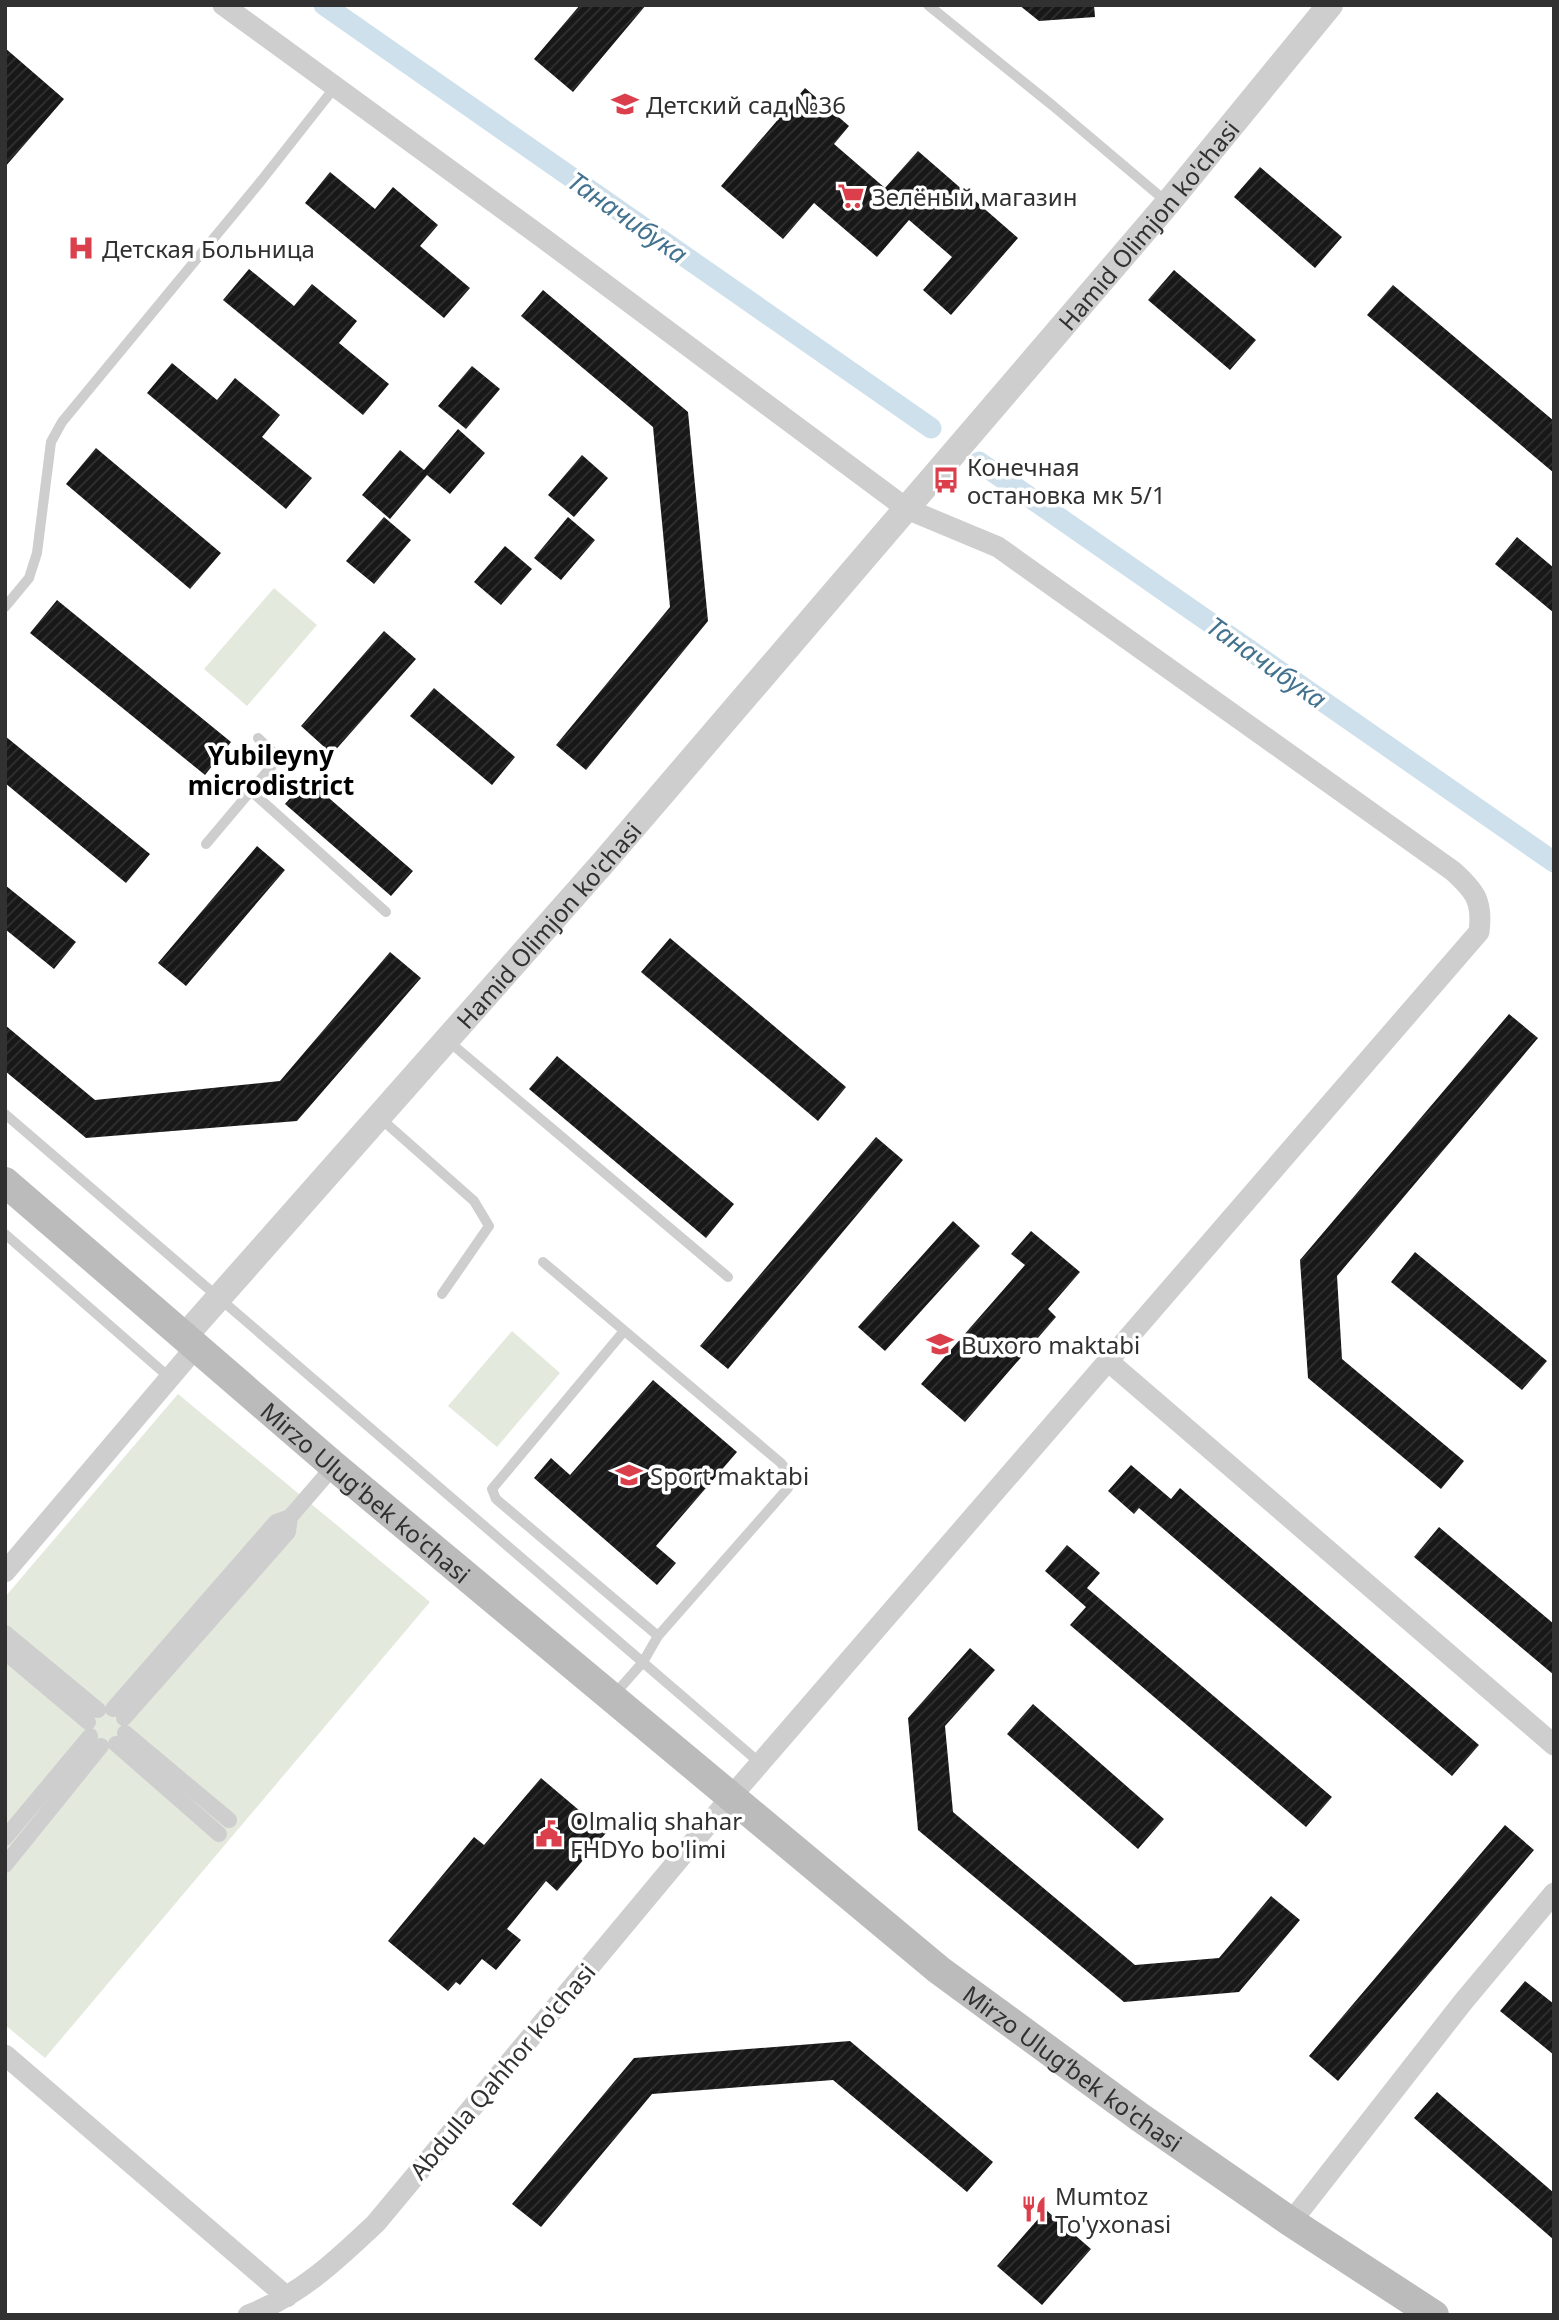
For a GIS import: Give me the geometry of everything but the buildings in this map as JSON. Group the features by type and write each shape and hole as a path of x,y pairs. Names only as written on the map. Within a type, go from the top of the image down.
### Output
{"main road":[{"name":"Mirzo Ulug'bek ko'chasi","path":"5,1182 334,1466 730,1798"},
{"name":"Mirzo Ulug‘bek ko'chasi","path":"730,1798 939,1970 1290,2222 1434,2315"}],"street":[{"name":"Abdulla Qahhor ko'chasi","path":"223,5 565,254 907,509 998,547 1453,871 1477,898 1481,914 1479,932 730,1798 376,2223 332,2264 287,2297 248,2315"},
{"name":"Hamid Olimjon ko'chasi","path":"190,1342 218,1298 603,864 1168,203 1330,5"},
{"path":"5,1572 170,1378 190,1342"},
{"path":"1108,1361 1554,1745"},
{"path":"5,1838 288,1532 290,1517 334,1466"},
{"path":"5,1633 219,1834"},
{"path":"5,1653 229,1820"},
{"path":"5,1865 107,1727"},
{"path":"1290,2222 1463,2001 1554,1893"},
{"path":"5,2055 287,2297"}],"lane":[{"path":"928,5 1168,203"},
{"path":"5,607 29,578 37,553 51,442 62,422 335,87"},
{"path":"206,844 276,761 277,756 258,738"},
{"path":"251,791 386,912"},
{"path":"447,1040 728,1277"},
{"path":"5,1114 760,1763"},
{"path":"379,1117 474,1201 489,1226 442,1294"},
{"path":"5,1234 170,1378"},
{"path":"542,1262 781,1463 792,1478 788,1488 658,1636 643,1662 611,1698"},
{"path":"624,1331 492,1489 496,1499 658,1636"}],"shaded area":[{"path":"274,588 317,625 247,706 204,669"},
{"path":"512,1331 560,1373 497,1447 448,1406"},
{"path":"178,1394 430,1602 45,2058 5,2025 5,1597"}],"waterway":[{"name":"Таначибука","path":"324,5 931,428"},
{"name":"Таначибука","path":"979,462 1554,862"}],"place":[{"name":"Детский сад №36","path":"625,104"},
{"name":"Зелёный магазин","path":"851,196"},
{"name":"Детская Больница","path":"81,248"},
{"name":"Конечная остановка мк 5/1","path":"946,480"},
{"name":"Buxoro maktabi","path":"940,1344"},
{"name":"Sport maktabi","path":"629,1475"},
{"name":"Olmaliq shahar FHDYo bo'limi","path":"549,1834"},
{"name":"Mumtoz To'yxonasi","path":"1034,2209"}],"district":[{"name":"Yubileyny microdistrict","path":"271,770"}]}
